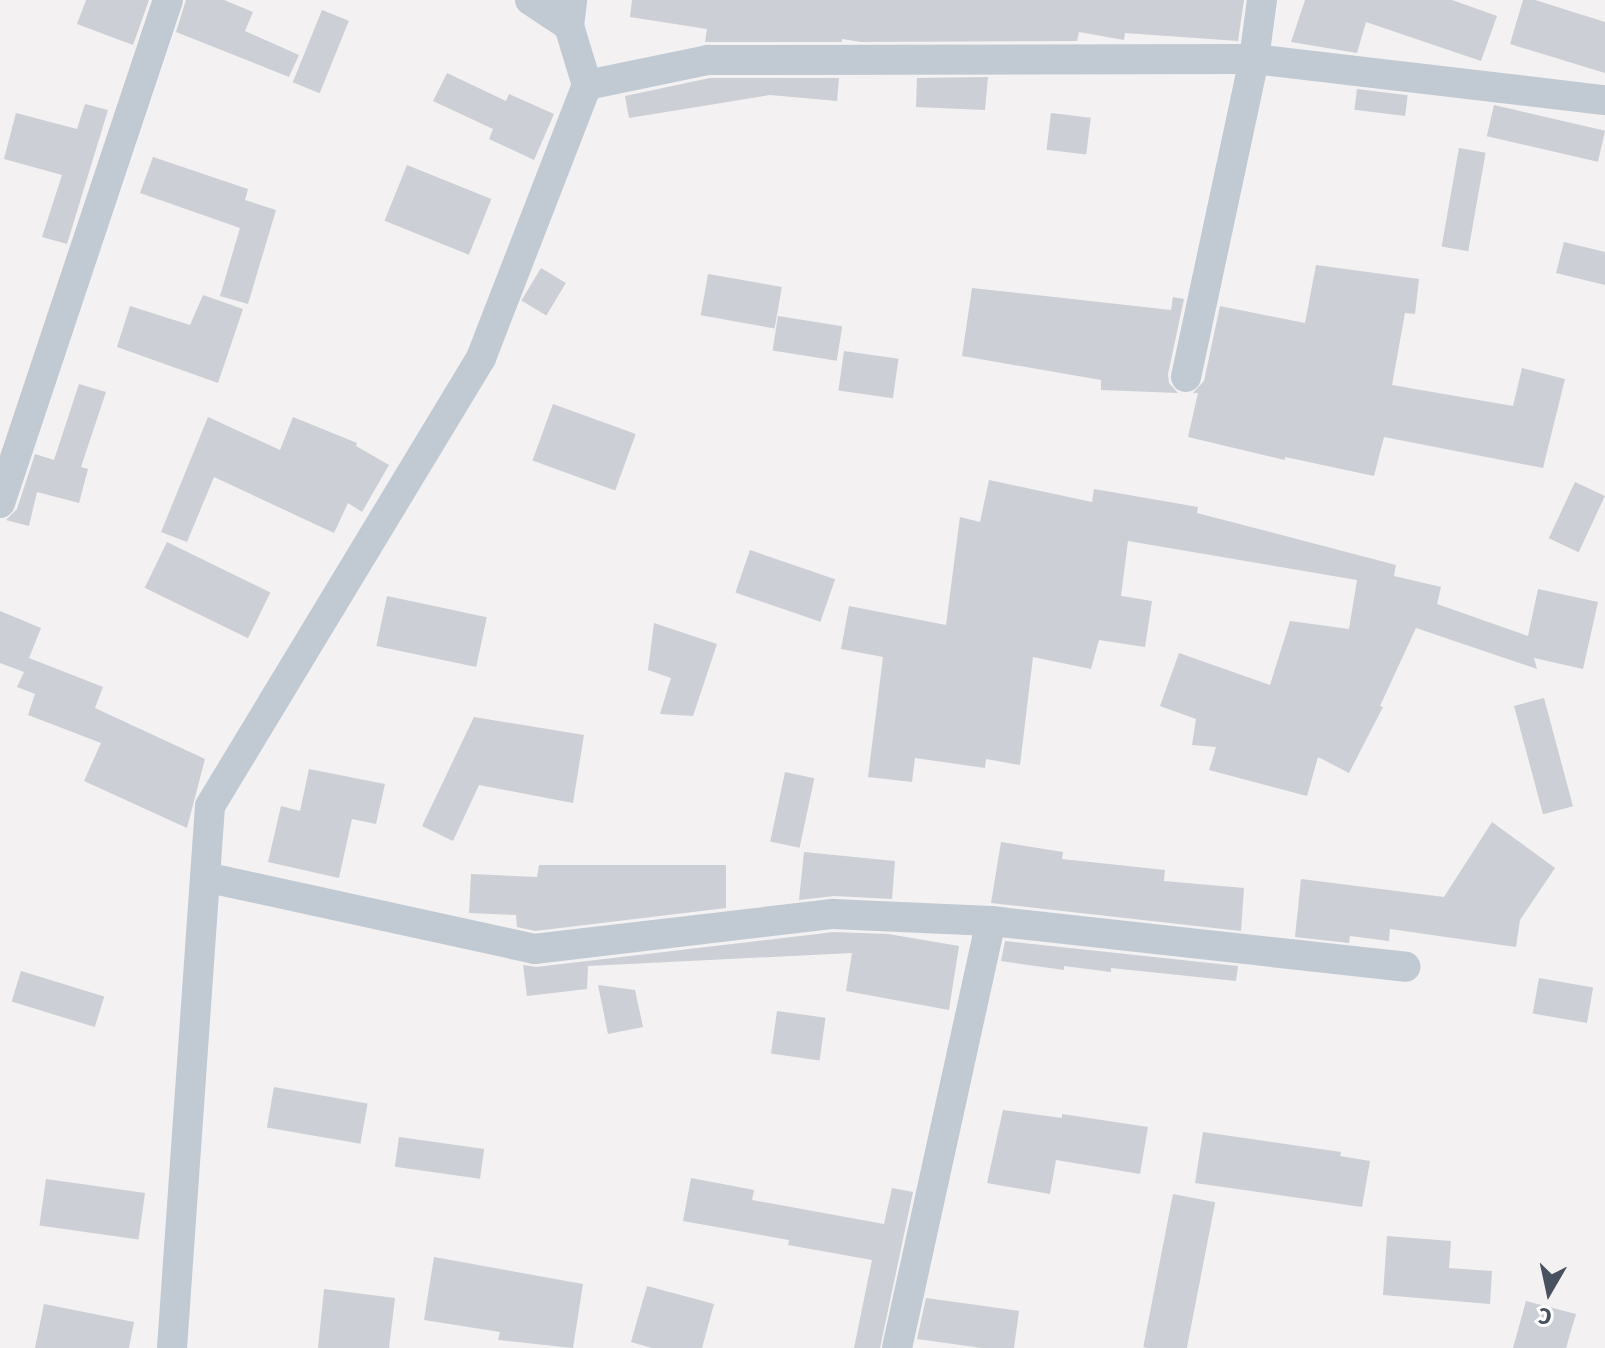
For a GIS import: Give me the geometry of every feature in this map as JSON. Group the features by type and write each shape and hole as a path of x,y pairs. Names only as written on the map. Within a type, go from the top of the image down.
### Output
{"street":[{"path":"0,503 168,0"},
{"path":"172,1348 210,806 481,358 587,85 571,13 530,0"},
{"path":"1186,377 1254,59 1262,0"},
{"path":"587,85 708,60 1254,59 1605,100"},
{"path":"205,877 534,949 833,914 991,921 1405,967"},
{"path":"897,1348 991,921"}],"building":[{"path":"86,0 149,0 133,45 77,24"},
{"path":"186,0 224,0 253,12 245,31 299,55 289,77 176,32"},
{"path":"632,0 1244,0 1238,41 1125,33 1124,40 1079,32 1077,41 861,42 842,39 842,42 705,42 707,29 630,17"},
{"path":"1305,0 1452,0 1497,16 1481,61 1366,22 1357,53 1291,42"},
{"path":"1523,0 1535,0 1605,22 1605,73 1510,44"},
{"path":"322,10 349,21 320,93 293,82"},
{"path":"447,73 506,101 509,94 554,114 534,160 489,139 493,129 433,101"},
{"path":"988,77 985,110 916,107 917,78"},
{"path":"710,78 839,78 837,101 770,95 629,118 625,96"},
{"path":"1357,89 1408,95 1405,116 1354,110"},
{"path":"85,104 108,110 67,244 42,237 62,175 4,159 16,113 77,129"},
{"path":"1494,105 1605,131 1598,162 1487,136"},
{"path":"1051,113 1091,118 1086,155 1046,150"},
{"path":"1459,148 1486,153 1468,251 1442,246"},
{"path":"153,157 248,189 245,200 276,210 248,304 220,296 240,228 140,193"},
{"path":"407,165 491,199 469,255 385,221"},
{"path":"1564,242 1605,252 1605,285 1556,273"},
{"path":"1316,265 1419,279 1415,314 1405,313 1392,385 1513,406 1522,368 1565,379 1543,468 1384,437 1374,476 1285,457 1285,460 1188,437 1198,393 1193,393 1204,381 1220,306 1305,323"},
{"path":"541,268 566,283 546,316 521,301"},
{"path":"708,274 782,287 775,328 701,315"},
{"path":"972,288 1171,310 1173,297 1184,299 1168,374 1169,383 1178,393 1101,390 1101,380 962,356"},
{"path":"203,295 243,309 218,383 117,347 130,306 190,325"},
{"path":"778,316 842,326 837,361 773,351"},
{"path":"844,351 898,359 893,398 838,391"},
{"path":"79,384 106,392 81,467 88,469 79,503 37,492 29,526 6,520 17,509 35,454 54,460"},
{"path":"553,404 636,434 615,490 532,460"},
{"path":"208,417 280,450 293,417 357,443 356,446 389,465 362,512 348,503 334,533 214,477 187,542 161,532"},
{"path":"989,480 1092,502 1094,489 1198,507 1197,513 1396,565 1394,576 1441,587 1437,604 1528,636 1538,589 1598,602 1583,669 1534,658 1537,669 1416,628 1380,706 1383,707 1349,773 1318,757 1307,796 1209,770 1216,747 1192,745 1196,719 1160,706 1179,653 1270,685 1290,621 1349,629 1357,580 1128,541 1121,596 1152,601 1145,647 1099,640 1091,669 1033,657 1020,765 986,759 985,768 915,758 912,782 868,777 883,657 841,649 849,606 946,625 960,517 980,522"},
{"path":"1575,482 1605,496 1579,552 1549,538"},
{"path":"167,542 270,592 248,638 145,588"},
{"path":"750,550 835,579 820,622 735,593"},
{"path":"387,596 487,617 476,667 376,646"},
{"path":"0,611 41,628 29,658 103,687 95,708 205,759 187,828 84,781 101,743 28,715 35,694 17,687 24,672 0,663"},
{"path":"654,623 717,644 693,716 660,714 671,678 648,670"},
{"path":"1544,698 1573,806 1543,814 1514,706"},
{"path":"474,717 584,735 573,803 479,785 453,841 422,826"},
{"path":"309,769 385,784 376,824 352,819 339,878 268,862 281,806 300,811"},
{"path":"785,772 814,778 800,848 770,841"},
{"path":"1492,822 1555,868 1520,920 1516,947 1390,929 1389,941 1350,936 1349,943 1295,937 1301,879 1444,897"},
{"path":"1001,842 1063,852 1062,859 1165,870 1164,881 1244,888 1241,931 991,903"},
{"path":"804,852 895,861 892,899 834,896 799,900"},
{"path":"539,865 726,865 726,908 535,931 517,927 516,915 469,913 471,874 537,877"},
{"path":"834,932 888,934 959,946 949,1010 846,991 852,953 588,966 587,989 527,996 523,965 536,967"},
{"path":"1005,941 1238,966 1236,981 1111,968 1111,972 1064,966 1064,970 1001,961"},
{"path":"21,971 104,996 95,1027 12,1002"},
{"path":"1539,978 1593,988 1587,1023 1533,1013"},
{"path":"598,985 635,990 643,1027 608,1034"},
{"path":"777,1011 826,1018 820,1060 771,1054"},
{"path":"274,1087 368,1103 360,1144 267,1127"},
{"path":"1003,1110 1062,1118 1062,1114 1148,1127 1140,1174 1056,1160 1050,1194 987,1183"},
{"path":"1203,1132 1341,1152 1340,1156 1370,1161 1362,1207 1195,1183"},
{"path":"399,1137 484,1149 480,1179 395,1167"},
{"path":"691,1178 754,1190 752,1200 884,1224 892,1188 913,1192 880,1348 854,1348 872,1260 788,1245 789,1240 683,1221"},
{"path":"46,1179 145,1193 138,1239 39,1226"},
{"path":"1173,1194 1215,1202 1187,1348 1143,1347"},
{"path":"1387,1236 1451,1241 1449,1268 1492,1271 1490,1304 1383,1295"},
{"path":"434,1257 583,1284 573,1348 498,1340 500,1332 424,1320"},
{"path":"647,1286 714,1304 702,1348 652,1348 631,1342"},
{"path":"324,1289 395,1298 389,1348 318,1348"},
{"path":"926,1298 1019,1311 1014,1348 982,1348 917,1339"},
{"path":"1526,1301 1576,1314 1566,1348 1513,1348"},
{"path":"44,1304 134,1322 129,1348 35,1348"}]}
